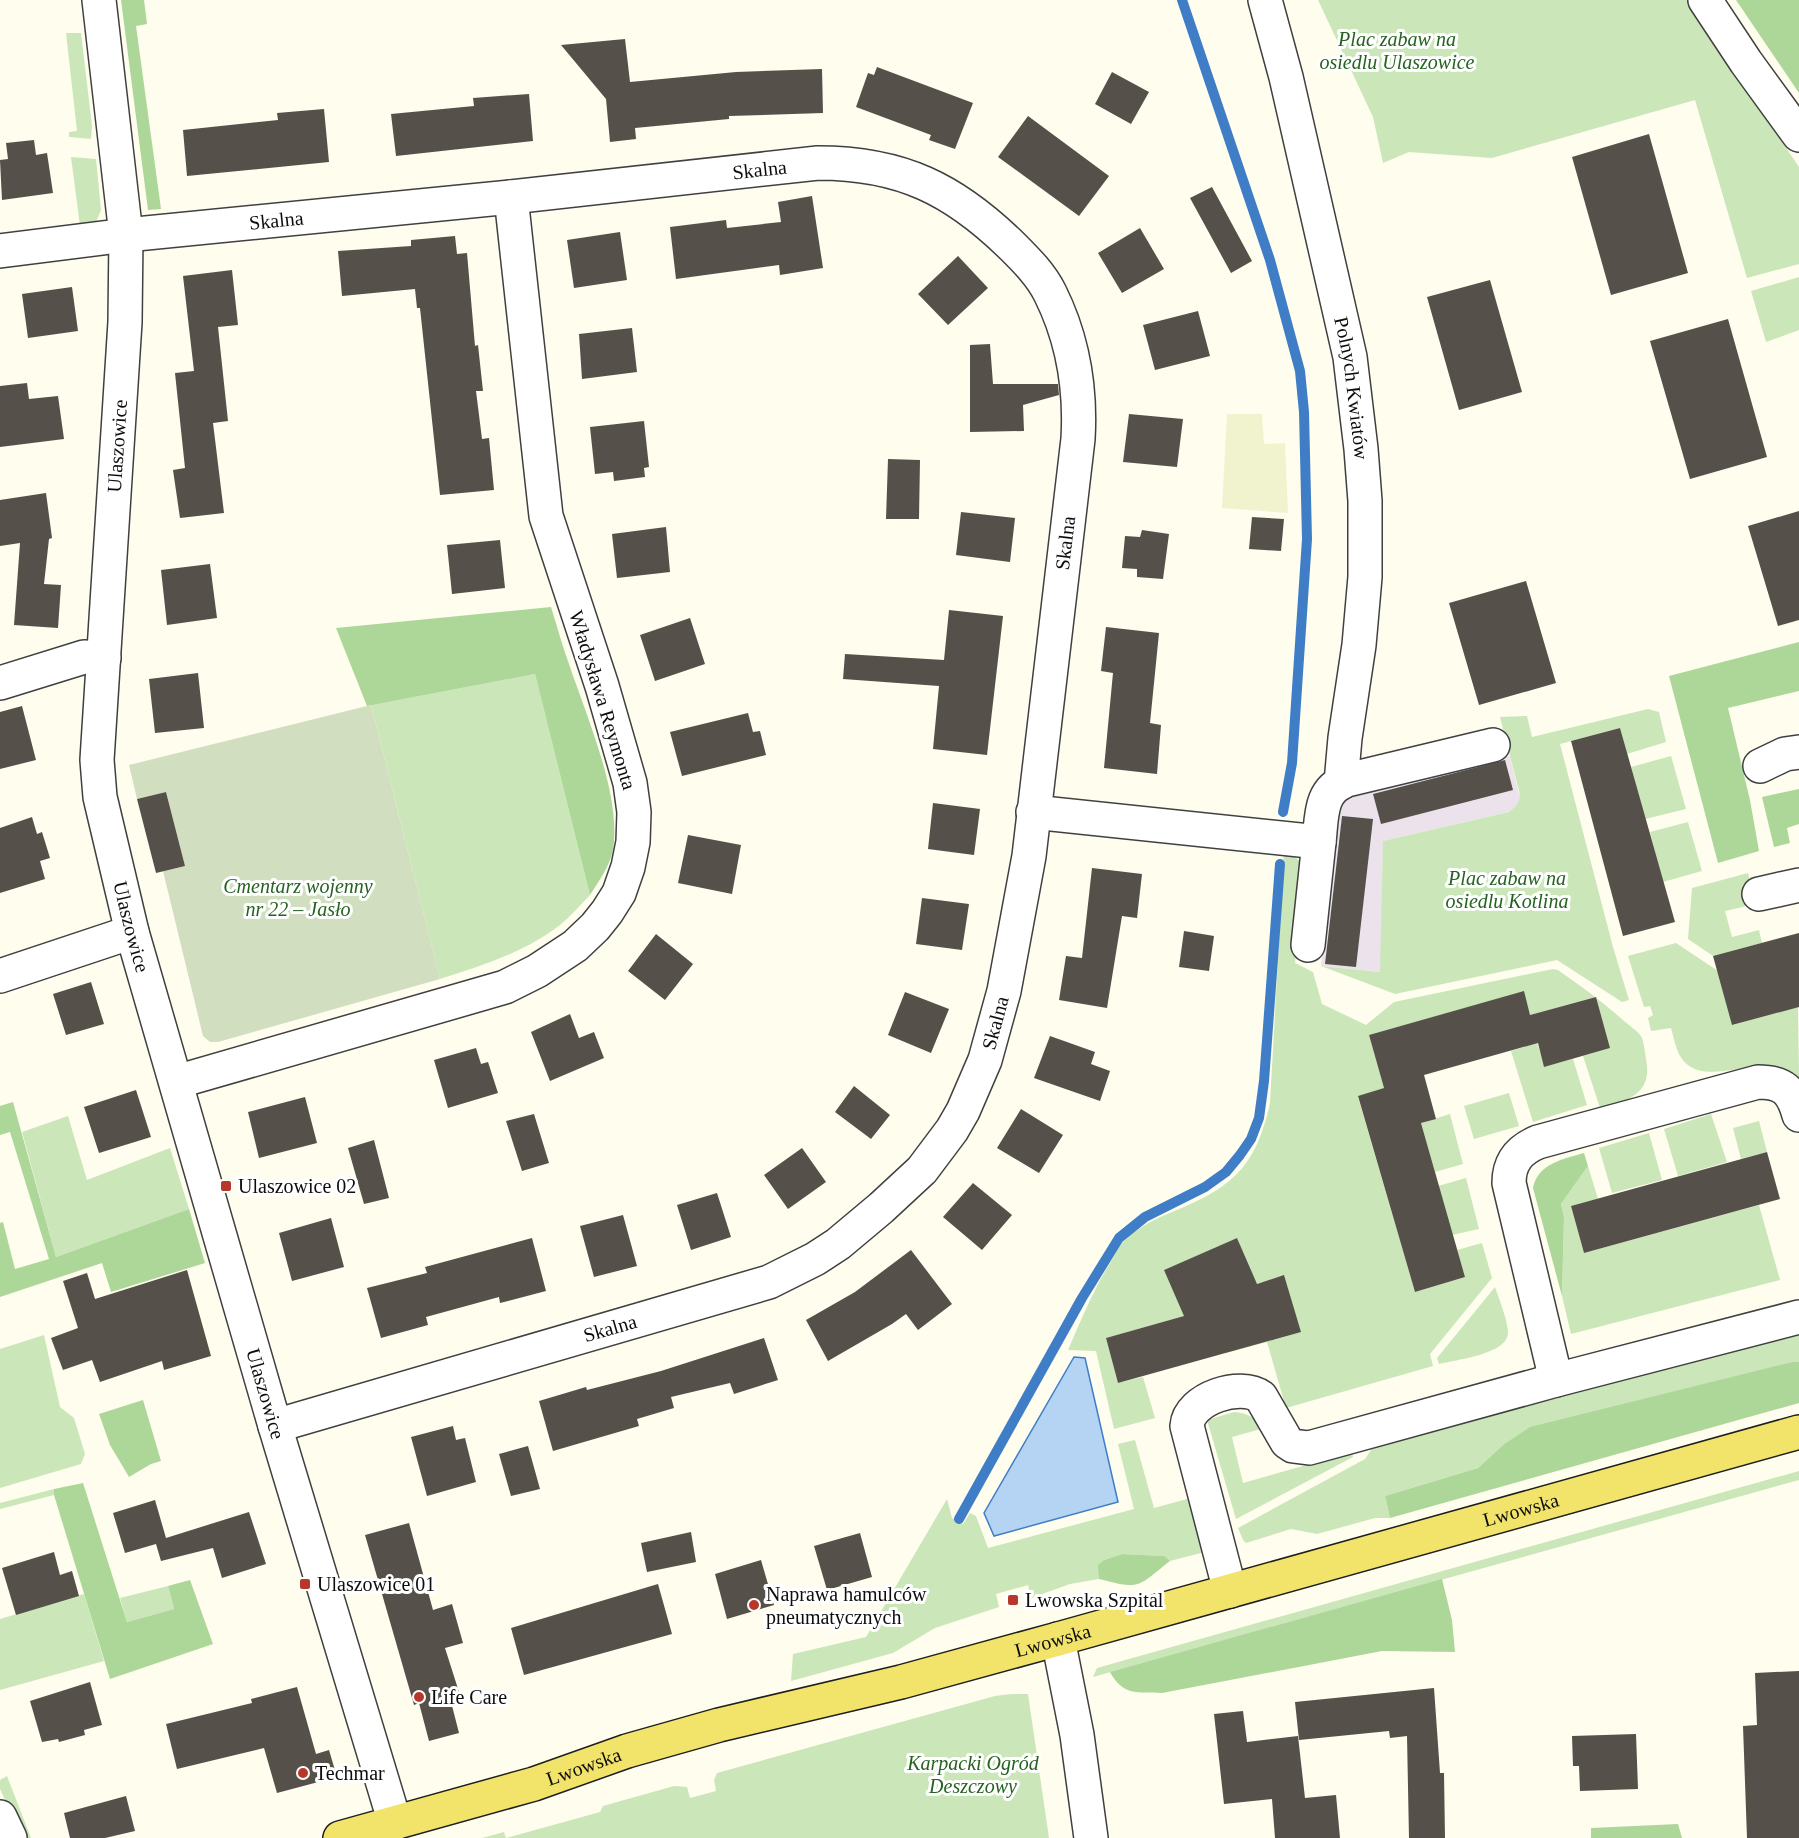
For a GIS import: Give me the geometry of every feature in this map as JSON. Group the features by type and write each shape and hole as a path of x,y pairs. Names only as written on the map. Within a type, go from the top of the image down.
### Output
{"main road":[{"name":"Lwowska","path":"340,1838 534,1784 627,1751 719,1725 901,1682 1799,1432"}],"street":[{"name":"Ulaszowice","path":"99,0 126,235 125,322 97,760 100,797 132,932 275,1426 395,1822"},
{"name":"Polnych Kwiatów","path":"1265,0 1335,287 1350,357 1357,405 1365,501 1365,576 1359,645 1345,738 1341,783"},
{"path":"1705,0 1799,135"},
{"name":"Skalna","path":"0,251 126,235 512,197 818,163 861,164 910,176 943,192 992,227 1035,270 1050,292 1071,347 1077,381 1079,424 1029,856 1004,992 985,1060 952,1130 922,1170 838,1244 815,1259 769,1282 275,1426"},
{"name":"Władysława Reymonta","path":"176,1082 505,987 537,971 575,946 595,927 619,893 633,842 634,812 630,783 602,686 546,516 512,197"},
{"path":"0,683 84,657 104,658"},
{"path":"1308,945 1325,798 1331,788 1341,783 1493,745"},
{"path":"1760,766 1785,754 1799,752"},
{"path":"1033,812 1319,842"},
{"path":"119,875 149,921 162,954 173,1008 176,1082"},
{"path":"1760,894 1799,885"},
{"path":"0,976 132,932"},
{"path":"1556,1380 1509,1183 1511,1164 1522,1150 1538,1142 1758,1082 1773,1082 1785,1089 1796,1103 1799,1115"},
{"path":"1230,1591 1187,1426 1190,1415 1202,1402 1238,1391 1256,1393 1261,1397 1287,1442 1301,1449 1799,1317"},
{"path":"1058,1639 1077,1735 1091,1838"},
{"path":"0,1817 10,1838"}],"shaded area":[{"path":"1510,756 1520,799 1517,806 1509,812 1383,841 1381,972 1321,966 1338,801 1367,788 1371,791"}],"green space":[{"path":"121,0 144,0 147,24 136,26 161,209 148,210"},
{"name":"Plac zabaw na osiedlu Ulaszowice","path":"1318,0 1687,0 1799,167 1799,264 1747,278 1695,100 1492,158 1409,152 1383,163 1373,117"},
{"path":"1736,0 1799,0 1799,93"},
{"path":"66,33 81,33 92,126 91,139 69,137 69,132 77,131"},
{"path":"71,157 96,159 101,210 96,222 80,226"},
{"path":"1799,277 1799,330 1766,342 1751,291"},
{"path":"1227,414 1262,414 1264,444 1285,443 1288,513 1222,508"},
{"path":"551,607 599,751 614,820 611,856 606,870 590,895 535,674 367,706 336,628"},
{"path":"1799,642 1799,691 1728,708 1750,800 1759,851 1718,863 1669,676"},
{"path":"535,674 590,895 547,935 518,951 440,979 371,705"},
{"name":"Cmentarz wojenny nr 22 – Jasło","path":"371,705 440,979 218,1042 210,1042 203,1036 163,871 185,866 166,792 137,799 129,765"},
{"name":"Plac zabaw na osiedlu Kotlina","path":"1648,709 1659,712 1666,742 1627,754 1620,728 1560,744 1629,1000 1622,1002 1557,960 1395,994 1321,966 1380,972 1383,841 1509,812 1516,806 1519,801 1519,791 1500,717 1527,716 1532,737"},
{"path":"1671,756 1686,809 1645,819 1631,767"},
{"path":"1799,789 1799,824 1787,828 1790,843 1774,847 1762,797"},
{"path":"1688,822 1702,871 1663,882 1650,832"},
{"path":"1284,851 1298,860 1303,866 1305,876 1295,963 1313,972 1322,1004 1366,1025 1394,1002 1553,969 1558,970 1595,997 1530,1015 1523,992 1369,1035 1384,1088 1358,1097 1415,1292 1465,1277 1457,1250 1482,1243 1492,1278 1430,1354 1433,1366 1286,1408 1267,1342 1226,1353 1213,1308 1106,1338 1118,1383 1143,1377 1155,1418 1114,1429 1096,1351 1068,1350 1093,1295 1122,1243 1132,1233 1152,1221 1211,1194 1238,1172 1249,1159 1257,1144 1270,1103","holes":["1237,1238 1249,1266 1164,1270","1284,1276 1300,1332 1274,1340 1257,1284"]},
{"path":"1748,873 1756,904 1725,911 1732,937 1759,930 1762,943 1713,956 1688,939 1692,888"},
{"path":"1676,943 1718,971 1733,1025 1798,1007 1799,1077 1784,1070 1769,1067 1718,1072 1698,1070 1689,1066 1680,1056 1671,1028 1651,1031 1648,1018 1653,1015 1650,1006 1644,1007 1628,956"},
{"path":"1596,998 1641,1036 1647,1071 1646,1080 1636,1094 1629,1099 1600,1108 1583,1056 1610,1048"},
{"path":"1537,1043 1545,1066 1573,1059 1587,1105 1533,1122 1511,1051"},
{"path":"1509,1093 1519,1126 1474,1139 1464,1106"},
{"path":"13,1102 56,1257 189,1209 205,1263 111,1292 102,1263 0,1297 0,1223 3,1222 15,1269 49,1259 10,1132 0,1135 0,1106"},
{"path":"1450,1114 1463,1164 1435,1172 1421,1123"},
{"path":"1711,1114 1727,1162 1678,1176 1664,1129"},
{"path":"68,1116 87,1180 170,1148 189,1209 56,1257 22,1132"},
{"path":"1759,1121 1767,1152 1741,1159 1733,1128"},
{"path":"1649,1133 1662,1180 1612,1193 1599,1148"},
{"path":"1584,1153 1588,1166 1561,1204 1564,1217 1562,1296 1533,1188 1540,1173 1553,1163"},
{"path":"1588,1166 1598,1199 1571,1206 1584,1253 1759,1205 1780,1280 1571,1334 1562,1296 1564,1217 1561,1204"},
{"path":"1466,1178 1479,1229 1452,1235 1438,1186"},
{"path":"1495,1287 1507,1322 1506,1340 1480,1355 1439,1364 1437,1358"},
{"path":"1799,1333 1799,1362 1792,1362 1503,1445 1478,1468 1385,1496 1390,1518 1375,1518 1317,1534 1291,1529 1246,1543 1238,1528 1365,1459 1373,1447 1500,1411"},
{"path":"44,1335 60,1407 74,1418 85,1454 81,1464 0,1488 0,1349"},
{"path":"1799,1362 1799,1403 1390,1518 1385,1496 1478,1468 1503,1445 1530,1427"},
{"path":"143,1400 161,1461 129,1477 110,1445 99,1414"},
{"path":"1234,1412 1250,1416 1261,1429 1232,1437 1243,1483 1352,1452 1353,1457 1236,1519 1207,1420"},
{"path":"1135,1440 1154,1508 1194,1497 1206,1548 1201,1553 1170,1561 1163,1556 1122,1554 1104,1560 1099,1570 1099,1579 1070,1584 1031,1598 1028,1585 996,1594 999,1607 935,1628 893,1653 791,1681 793,1654 866,1637 947,1499 952,1518 963,1524 970,1513 976,1516 988,1548 1134,1509 1118,1444"},
{"path":"1799,1471 1799,1480 1093,1677 1097,1668"},
{"path":"83,1483 127,1622 174,1609 168,1586 190,1580 213,1644 110,1679 54,1495 54,1489"},
{"path":"54,1489 54,1495 0,1509 0,1503"},
{"path":"1122,1554 1164,1556 1170,1561 1138,1584 1123,1584 1099,1579 1098,1565 1104,1560"},
{"path":"1442,1579 1452,1620 1455,1652 1382,1651 1162,1693 1126,1689 1115,1680 1110,1672"},
{"path":"168,1586 174,1609 127,1622 120,1598"},
{"path":"84,1594 104,1661 0,1690 0,1619"},
{"name":"Karpacki Ogród Deszczowy","path":"1028,1694 1049,1838 506,1838 600,1812 603,1806 674,1786 687,1787 690,1798 716,1791 714,1780 717,1773 995,1696"},
{"path":"7,1776 31,1838 23,1838 0,1789 0,1780"},
{"path":"1678,1824 1682,1838 1591,1838 1591,1828"},
{"path":"504,1832 506,1838 482,1838"}],"water":[{"path":"1074,1357 1085,1358 1118,1502 994,1536 984,1513"}],"building":[{"path":"625,39 630,82 736,72 822,69 823,113 729,116 729,119 635,128 636,139 610,142 606,99 561,45"},
{"path":"877,67 973,103 955,149 929,140 931,135 856,107 868,73 874,75"},
{"path":"1112,72 1149,92 1131,124 1095,104"},
{"path":"529,94 533,141 396,156 391,114 474,106 473,98"},
{"path":"324,109 329,162 187,176 183,130 278,120 277,113"},
{"path":"1028,116 1109,176 1079,216 998,157"},
{"path":"1649,134 1688,273 1611,295 1572,157"},
{"path":"34,140 36,155 47,153 53,193 2,200 0,160 8,159 6,143"},
{"path":"1212,187 1252,261 1231,273 1190,198"},
{"path":"812,196 823,268 780,275 779,265 676,279 670,227 726,220 727,228 781,222 778,202"},
{"path":"1140,228 1164,269 1122,293 1098,253"},
{"path":"620,232 627,280 574,288 567,240"},
{"path":"455,236 457,254 467,253 475,346 478,345 483,391 476,391 482,439 489,438 494,490 440,495 420,308 417,308 415,289 342,296 338,251 411,246 411,240"},
{"path":"958,256 988,288 948,325 918,294"},
{"path":"232,270 238,325 218,327 228,421 213,423 224,513 180,518 173,470 185,468 175,373 194,371 183,276"},
{"path":"1490,280 1522,392 1459,410 1427,297"},
{"path":"72,287 78,331 28,338 22,294"},
{"path":"1198,311 1210,356 1155,370 1143,325"},
{"path":"1728,319 1767,457 1690,479 1650,341"},
{"path":"632,328 637,372 582,379 579,334"},
{"path":"990,344 993,384 1058,384 1059,395 1023,405 1024,431 970,432 970,345"},
{"path":"27,383 29,399 58,396 64,439 0,447 0,386"},
{"path":"1129,414 1183,419 1177,467 1123,462"},
{"path":"644,421 649,467 644,468 645,477 614,481 613,472 595,474 590,427"},
{"path":"888,459 920,460 919,519 886,519"},
{"path":"46,493 52,538 49,539 44,584 61,585 58,628 14,625 20,543 0,546 0,500"},
{"path":"1799,511 1799,620 1778,626 1748,526"},
{"path":"961,512 1015,518 1010,562 956,555"},
{"path":"1252,517 1284,519 1281,551 1249,549"},
{"path":"666,527 670,572 617,578 612,534"},
{"path":"1142,530 1169,534 1163,579 1137,577 1137,569 1122,568 1125,536 1140,537"},
{"path":"500,540 505,588 452,594 447,545"},
{"path":"210,564 217,618 167,625 161,570"},
{"path":"1526,581 1556,683 1479,705 1449,603"},
{"path":"949,610 1003,616 987,755 933,749 939,686 843,679 845,654 944,660"},
{"path":"690,618 705,664 655,681 640,635"},
{"path":"1106,627 1159,633 1150,723 1161,725 1157,774 1104,768 1113,673 1101,671"},
{"path":"198,673 204,728 155,733 149,679"},
{"path":"22,706 36,760 0,769 0,712"},
{"path":"748,713 753,732 760,731 766,755 682,776 670,732"},
{"path":"1620,728 1675,922 1623,936 1571,741"},
{"path":"1505,760 1513,790 1381,824 1373,794"},
{"path":"166,792 185,866 156,873 137,799"},
{"path":"933,803 980,809 974,855 928,849"},
{"path":"1342,816 1373,819 1356,967 1325,964"},
{"path":"32,817 37,834 42,832 50,858 40,861 45,879 0,893 0,828"},
{"path":"688,835 741,845 732,894 678,883"},
{"path":"1092,868 1142,874 1137,918 1122,916 1107,1008 1059,1000 1066,956 1082,958"},
{"path":"922,898 969,904 962,950 916,944"},
{"path":"1184,931 1214,936 1209,971 1179,967"},
{"path":"1799,933 1799,1007 1732,1025 1713,956"},
{"path":"656,934 693,964 665,1000 628,971"},
{"path":"91,982 104,1024 66,1035 53,994"},
{"path":"1524,991 1530,1015 1596,997 1610,1048 1544,1067 1538,1043 1424,1075 1436,1119 1421,1123 1465,1277 1415,1292 1358,1096 1384,1088 1369,1035"},
{"path":"905,992 949,1009 931,1053 888,1035"},
{"path":"570,1014 579,1038 594,1032 604,1058 550,1081 531,1032"},
{"path":"1050,1036 1095,1052 1091,1064 1110,1071 1100,1101 1034,1078"},
{"path":"476,1048 481,1064 488,1062 498,1093 448,1108 434,1060"},
{"path":"854,1086 890,1115 871,1139 835,1112"},
{"path":"136,1090 151,1137 99,1153 84,1107"},
{"path":"305,1097 317,1143 259,1158 248,1112"},
{"path":"1021,1109 1063,1135 1039,1173 997,1148"},
{"path":"534,1114 549,1163 522,1171 506,1121"},
{"path":"374,1140 389,1198 364,1204 348,1148"},
{"path":"802,1148 826,1182 788,1209 764,1175"},
{"path":"1767,1152 1780,1199 1584,1253 1571,1206"},
{"path":"973,1183 1012,1215 982,1250 943,1217"},
{"path":"717,1193 731,1237 691,1250 677,1205"},
{"path":"623,1215 637,1266 594,1277 580,1226"},
{"path":"331,1218 344,1267 292,1281 279,1233"},
{"path":"532,1238 546,1291 500,1303 499,1297 426,1317 428,1325 381,1338 367,1288 427,1273 425,1267"},
{"path":"1237,1238 1257,1284 1284,1275 1301,1332 1118,1383 1106,1338 1184,1316 1164,1270"},
{"path":"911,1250 952,1304 918,1330 906,1314 828,1361 806,1320 855,1292"},
{"path":"187,1270 211,1356 164,1370 162,1361 100,1382 92,1360 63,1370 51,1338 78,1328 63,1281 87,1273 95,1299"},
{"path":"764,1338 778,1380 734,1394 730,1383 671,1397 674,1408 637,1419 639,1426 553,1451 539,1401 586,1387 587,1390 661,1371"},
{"path":"453,1426 456,1440 465,1438 476,1482 427,1496 411,1437"},
{"path":"528,1446 540,1489 511,1496 499,1454"},
{"path":"155,1500 166,1538 249,1512 266,1564 222,1578 213,1548 161,1561 156,1544 125,1553 113,1513"},
{"path":"409,1523 433,1610 452,1604 463,1643 445,1648 459,1692 449,1694 459,1733 429,1741 419,1703 414,1705 365,1535"},
{"path":"691,1532 696,1562 647,1572 641,1543"},
{"path":"860,1533 872,1577 827,1590 814,1546"},
{"path":"54,1552 60,1575 72,1571 79,1596 16,1615 2,1568"},
{"path":"761,1560 774,1605 727,1619 715,1574"},
{"path":"658,1584 672,1634 524,1675 511,1628"},
{"path":"1799,1671 1799,1838 1747,1838 1743,1726 1757,1725 1755,1673"},
{"path":"90,1682 102,1725 84,1730 85,1735 59,1742 58,1739 42,1742 30,1701"},
{"path":"297,1687 316,1754 329,1750 337,1777 277,1793 264,1748 177,1769 166,1724 252,1703 251,1699"},
{"path":"1434,1688 1440,1773 1444,1773 1445,1838 1409,1838 1407,1736 1390,1738 1389,1731 1299,1740 1295,1702"},
{"path":"1243,1711 1247,1742 1298,1736 1305,1798 1336,1795 1340,1838 1275,1838 1272,1799 1224,1804 1214,1714"},
{"path":"1636,1734 1638,1789 1580,1791 1579,1766 1573,1766 1572,1736"},
{"path":"126,1796 135,1831 105,1838 70,1838 64,1813"}],"waterway":[{"path":"1182,0 1270,260 1300,371 1304,412 1307,539 1292,763 1283,812"},
{"path":"959,1519 1082,1298 1119,1238 1145,1217 1205,1187 1226,1172 1251,1139 1259,1118 1264,1081 1280,864"}],"place":[{"name":"Ulaszowice 02","path":"226,1186"},
{"name":"Ulaszowice 01","path":"305,1584"},
{"name":"Lwowska Szpital","path":"1013,1600"},
{"name":"Naprawa hamulców pneumatycznych","path":"754,1605"},
{"name":"Life Care","path":"419,1697"},
{"name":"Techmar","path":"303,1773"}]}
